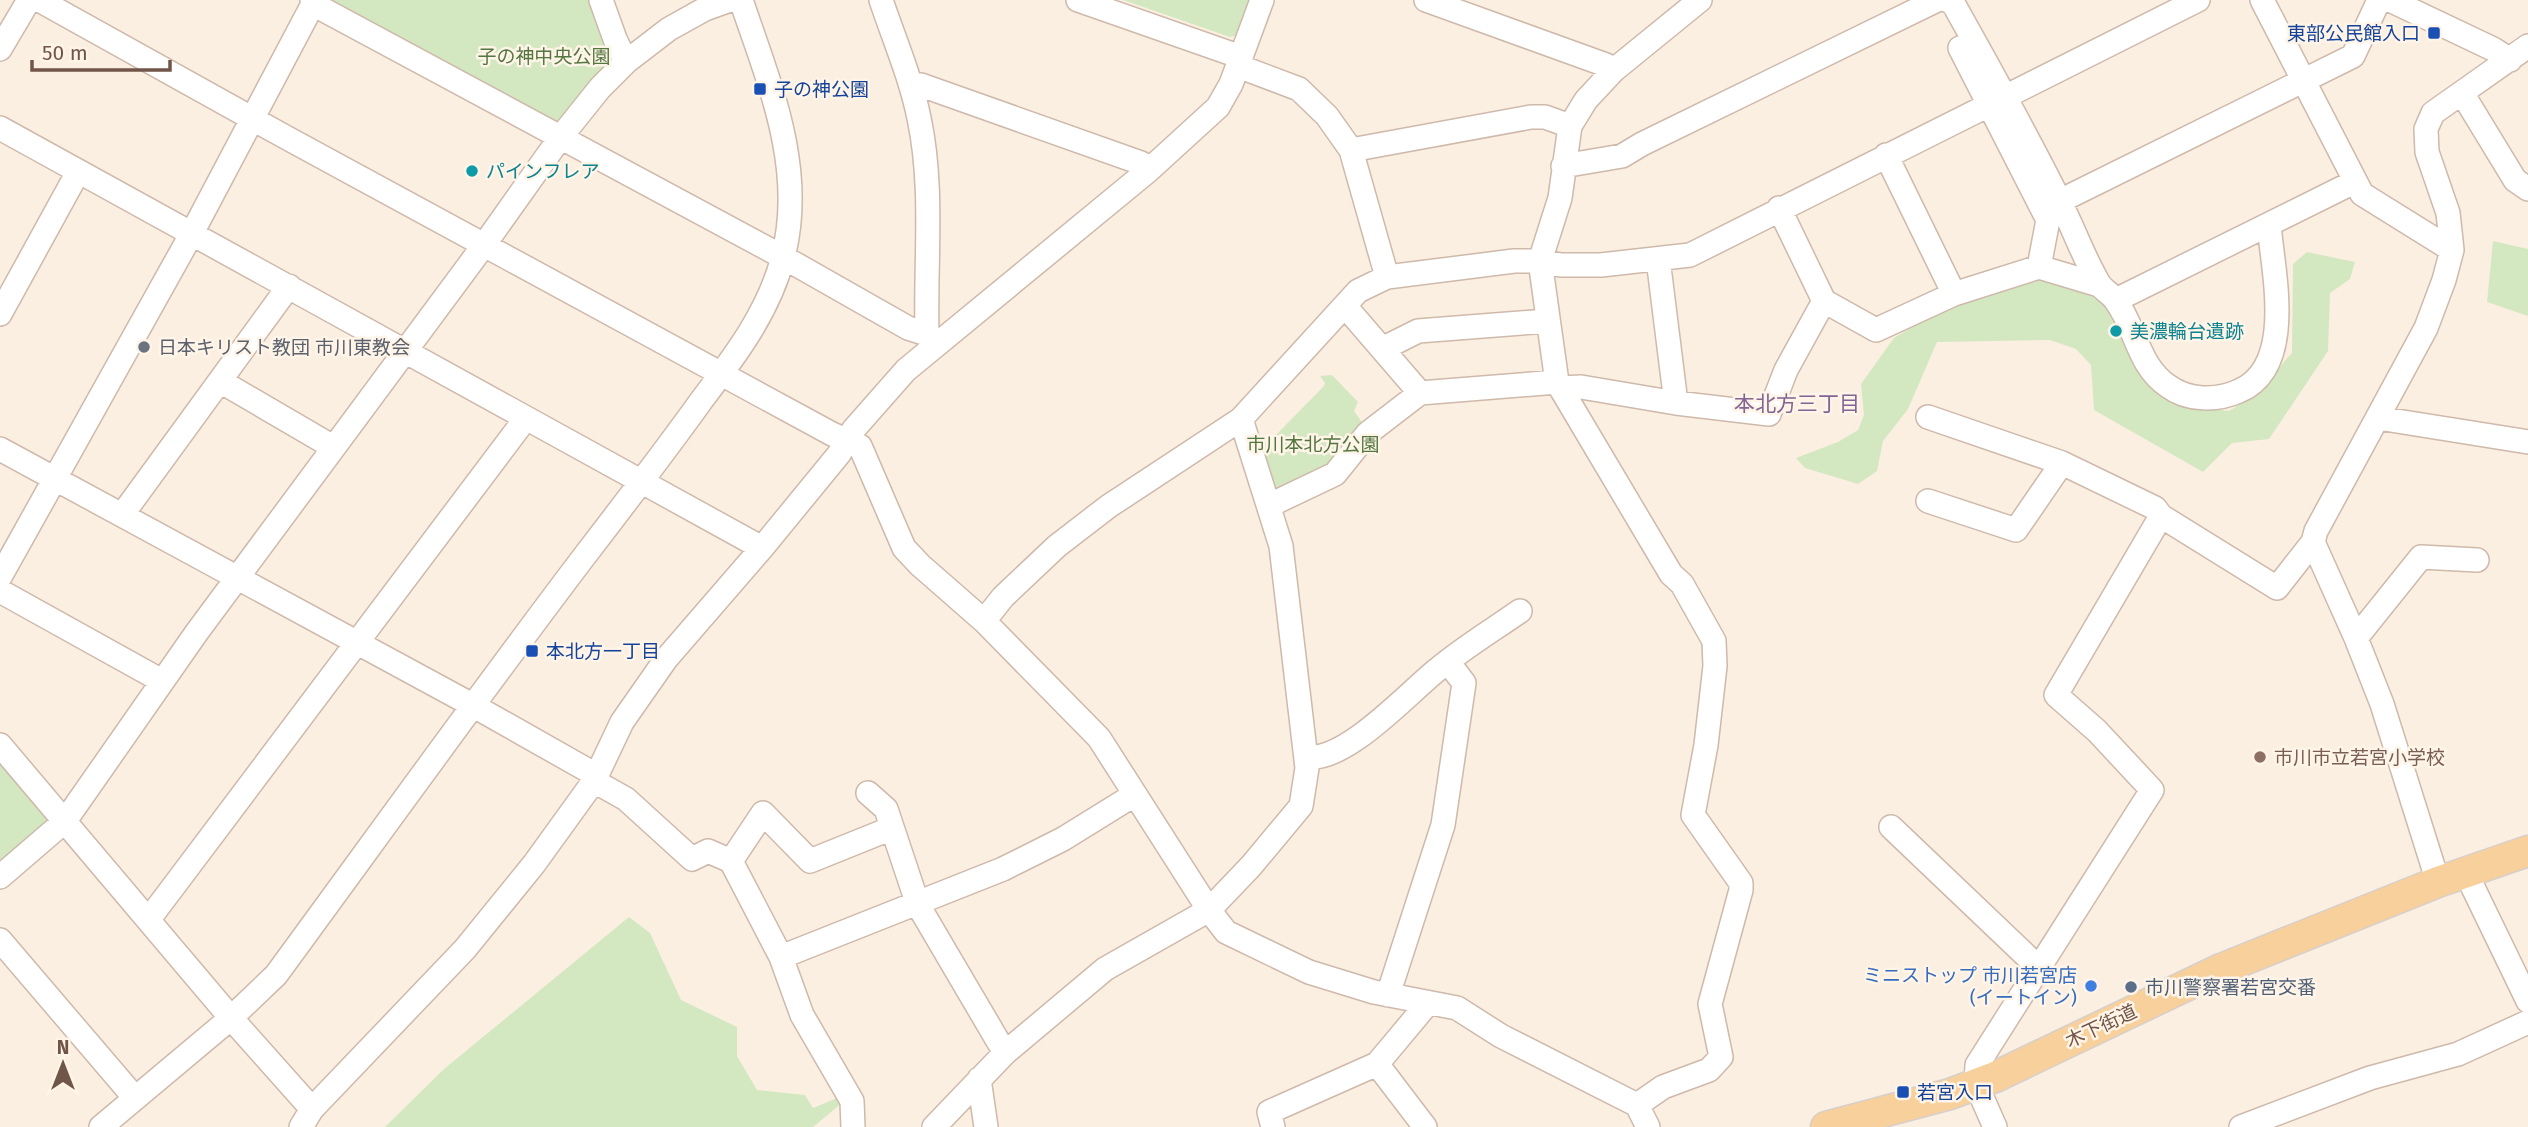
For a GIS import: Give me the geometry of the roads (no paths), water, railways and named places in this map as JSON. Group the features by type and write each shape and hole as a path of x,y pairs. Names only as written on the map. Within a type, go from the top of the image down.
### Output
{"main road":[{"name":"木下街道","path":"1826,1127 1915,1104 1976,1084 2221,969 2438,883 2528,851"}],"street":[{"path":"0,49 29,0"},
{"path":"39,0 252,119 860,446 904,548 984,621 1099,738 1209,910 1226,932 1309,972 1388,995 1457,1008 1501,1036 1637,1105 1648,1127"},
{"path":"601,0 626,62"},
{"path":"0,877 65,821 236,578 484,245 560,138 600,88 626,62 669,29 705,9 730,0"},
{"path":"101,1127 231,1018 276,975 643,481 753,328 766,304 783,257 790,207 786,148 772,87 741,0"},
{"path":"881,0 920,119 927,174 930,341"},
{"path":"1078,0 1240,62 1299,89 1327,116 1351,150 1387,277"},
{"path":"0,746 231,1018 306,1118 465,949 534,864 595,778 622,722 666,659 762,548 930,341 1149,170 1218,107 1240,62 1262,0"},
{"path":"1426,0 1606,65 1614,71"},
{"path":"1637,1105 1663,1087 1709,1070 1721,1057 1710,1004 1741,883 1693,815 1706,745 1715,666 1714,641 1682,584 1671,574 1559,385 1547,321 1540,261 1560,198 1570,126 1586,100 1614,71 1700,0"},
{"path":"1563,166 1622,156 1941,0 1953,3 1998,100 2048,220 2039,267"},
{"path":"984,621 1003,597 1057,546 1109,506 1241,419 1358,291 1387,277 1514,261 1601,265 1690,255 2198,0"},
{"path":"2262,0 2362,194 2452,250"},
{"path":"2060,201 2353,56 2379,0"},
{"path":"2390,0 2493,49 2519,53"},
{"path":"0,577 7,550 56,479 192,233 312,2 783,257 930,341"},
{"path":"1928,417 2062,463 2155,508 2161,516 2277,588 2313,542 2316,531 2437,303 2452,250 2448,213 2427,152 2426,129 2433,113 2519,53"},
{"path":"911,86 921,85 1140,163 1149,170"},
{"path":"2462,93 2515,180 2528,189"},
{"path":"1998,100 2060,201 2099,285 2116,300 2149,368 2167,386 2183,394 2205,398 2224,397 2242,390 2268,362 2278,324 2269,225"},
{"path":"1351,150 1531,117 1545,117 1570,126"},
{"path":"0,128 762,548"},
{"path":"1886,155 1954,295"},
{"path":"0,314 78,172"},
{"path":"2116,300 2354,182"},
{"path":"1779,208 1824,301 1876,330 1954,295 2039,267 2099,285"},
{"path":"1658,259 1676,403"},
{"path":"122,515 289,286"},
{"path":"1270,505 1335,474 1368,433 1420,393 1559,385 1769,414 1786,370 1824,301"},
{"path":"1345,306 1420,393"},
{"path":"1382,349 1418,331 1547,321"},
{"path":"220,381 333,447"},
{"path":"149,919 526,418"},
{"path":"2378,418 2528,443"},
{"path":"934,1127 1005,1052 1105,969 1209,910 1251,866 1301,806 1307,768 1281,546 1241,419"},
{"path":"0,449 474,706 626,799 692,859 708,851 731,861 781,957 802,1015 852,1101 853,1127"},
{"path":"1928,501 2016,530 2062,463"},
{"path":"1995,1127 1976,1084 1977,1065 2152,790 2097,731 2056,695 2161,516"},
{"path":"2313,542 2382,704 2438,883"},
{"path":"2356,638 2421,557 2477,559"},
{"path":"0,591 162,681"},
{"path":"1306,757 1318,759 1359,738 1448,662 1520,611"},
{"path":"1388,995 1443,825 1464,683 1448,662"},
{"path":"868,793 886,809 918,905 1005,1052"},
{"path":"781,957 918,905 1003,869 1063,839 1134,794"},
{"path":"731,861 763,813 810,861 892,828"},
{"path":"1891,827 2038,967"},
{"path":"2466,873 2528,1001"},
{"path":"0,940 135,1098"},
{"path":"1273,1127 1269,1112 1377,1064 1428,1003"},
{"path":"2241,1127 2370,1078 2458,1054 2528,1022"},
{"path":"1377,1064 1415,1124"},
{"path":"979,1079 986,1127"}],"place":[{"name":"東部公民館入口","path":"2434,33"},
{"name":"子の神公園","path":"760,89"},
{"name":"パインフレア","path":"472,171"},
{"name":"美濃輪台遺跡","path":"2116,331"},
{"name":"日本キリスト教団 市川東教会","path":"144,347"},
{"name":"本北方一丁目","path":"532,651"},
{"name":"市川市立若宮小学校","path":"2260,757"},
{"name":"ミニストップ 市川若宮店 (イートイン)","path":"2091,986"},
{"name":"市川警察署若宮交番","path":"2131,987"},
{"name":"若宮入口","path":"1903,1092"}],"district":[{"name":"本北方三丁目","path":"1797,404"}],"park label":[{"name":"子の神中央公園","path":"544,56"},
{"name":"市川本北方公園","path":"1313,444"}]}
